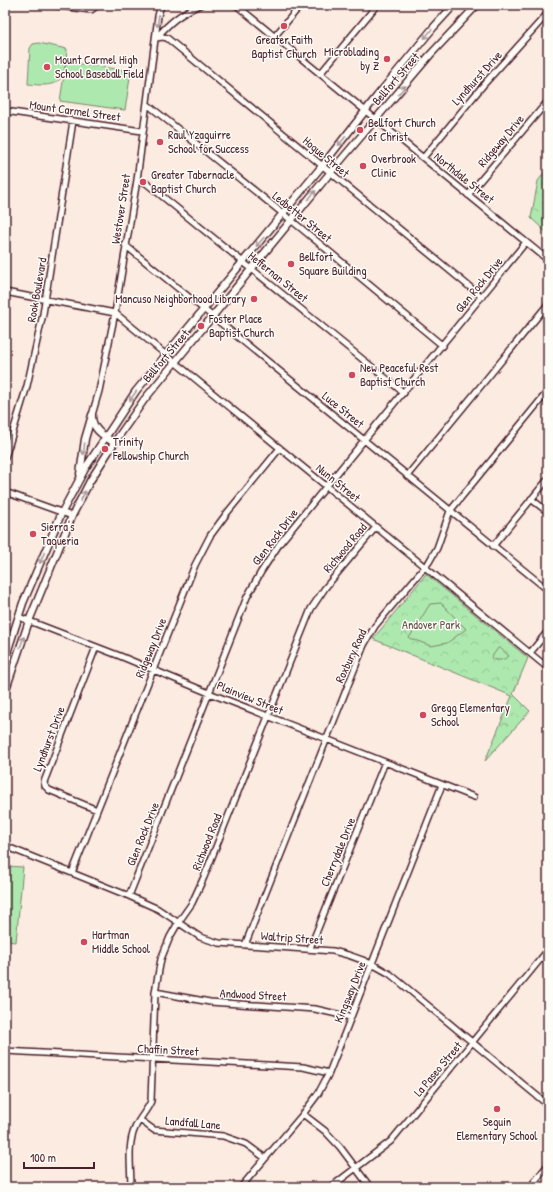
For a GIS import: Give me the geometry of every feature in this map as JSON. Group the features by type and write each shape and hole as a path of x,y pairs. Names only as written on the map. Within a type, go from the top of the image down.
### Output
{"main road":[{"name":"Bellfort Street","path":"5,659 23,603 62,512 105,437 136,391 283,214 433,28 454,5"},
{"name":"Bellfort Street","path":"6,687 29,621 72,516 90,481 114,442 174,362 292,221 330,172 375,119 388,107 430,55 477,5"},
{"path":"92,415 92,423 97,430 114,442"},
{"path":"78,483 82,467 87,431 92,415"},
{"path":"87,431 90,429 97,430"}],"street":[{"path":"52,5 91,10 98,5"},
{"name":"Westover Street","path":"92,415 99,391 115,313 137,180 142,131 147,104 158,16 161,5"},
{"path":"156,38 172,20 188,10 200,5"},
{"name":"Northdale Street","path":"236,5 548,260"},
{"path":"274,37 301,5"},
{"path":"320,74 376,5"},
{"name":"Lyndhurst Drive","path":"423,158 485,83 548,13"},
{"name":"Hogue Street","path":"156,38 167,38 482,297"},
{"name":"Ridgeway Drive","path":"468,195 548,101"},
{"name":"Ledbetter Street","path":"147,104 443,346"},
{"name":"Mount Carmel Street","path":"5,111 142,131"},
{"name":"Rook Boulevard","path":"5,458 27,386 46,299 73,121"},
{"name":"Heffernan Street","path":"137,180 146,183 404,393"},
{"name":"Glen Rock Drive","path":"129,896 247,597 257,578 280,543 443,346 526,242"},
{"name":"Luce Street","path":"125,246 213,316 548,590"},
{"path":"5,292 115,313"},
{"path":"407,476 548,304"},
{"name":"Nunn Street","path":"115,313 548,668"},
{"name":"Roxbury Road","path":"245,944 364,645 376,626 424,566 429,562 437,548 450,511 548,391"},
{"name":"Ridgeway Drive","path":"72,873 195,565 210,536 231,507 280,448"},
{"path":"493,546 548,479"},
{"path":"5,492 72,516"},
{"path":"531,499 548,512"},
{"name":"Richwood Road","path":"131,1187 132,1140 136,1126 151,1101 155,992 161,958 170,937 192,903 204,876 311,610 325,588 376,527"},
{"name":"Plainview Street","path":"19,617 96,646 209,693 474,797"},
{"path":"530,653 548,631"},
{"name":"Lyndhurst Drive","path":"96,646 44,782 45,786 49,790 97,810"},
{"name":"Cherrydale Drive","path":"310,948 385,762"},
{"name":"Kingsway Drive","path":"241,1187 303,1114 318,1094 373,963 442,785"},
{"name":"Waltrip Street","path":"5,846 158,909 200,937 219,943 310,948 333,951 349,954 373,963 390,974 548,1105"},
{"name":"La Paseo Street","path":"331,1187 391,1141 548,950"},
{"name":"Andwood Street","path":"155,992 210,1002 315,1008 350,1017"},
{"name":"Chaffin Street","path":"5,1051 302,1067 328,1073"},
{"path":"303,1114 330,1136 370,1187"},
{"name":"Landfall Lane","path":"140,1120 154,1130 223,1136 246,1144 265,1158"},
{"path":"530,1187 548,1165"}],"green space":[{"name":"Mount Carmel High School Baseball Field","path":"39,43 67,49 65,70 63,75 52,84 28,84 30,48 33,44"},
{"path":"66,62 131,71 125,110 60,101"},
{"path":"548,168 548,234 531,218 538,181"},
{"name":"Andover Park","path":"426,574 528,658 513,694 530,711 485,761 512,696 373,639"},
{"path":"441,603 466,629 447,643 431,646 409,638 430,604"},
{"path":"498,648 509,656 500,660 491,658"},
{"path":"5,866 23,867 16,942 5,941"}],"place":[{"name":"Greater Faith Baptist Church","path":"284,26"},
{"name":"Microblading by Z","path":"387,59"},
{"name":"Mount Carmel High School Baseball Field","path":"47,67"},
{"name":"Bellfort Church of Christ","path":"360,130"},
{"name":"Raul Yzaguirre School for Success","path":"160,142"},
{"name":"Overbrook Clinic","path":"363,166"},
{"name":"Greater Tabernacle Baptist Church","path":"143,182"},
{"name":"Bellfort Square Building","path":"291,264"},
{"name":"Mancuso Neighborhood Library","path":"254,299"},
{"name":"Foster Place Baptist Church","path":"201,326"},
{"name":"New Peaceful Rest Baptist Church","path":"352,375"},
{"name":"Trinity Fellowship Church","path":"105,449"},
{"name":"Sierra's Taqueria","path":"33,534"},
{"name":"Gregg Elementary School","path":"423,715"},
{"name":"Hartman Middle School","path":"84,942"},
{"name":"Seguin Elementary School","path":"497,1109"}]}
